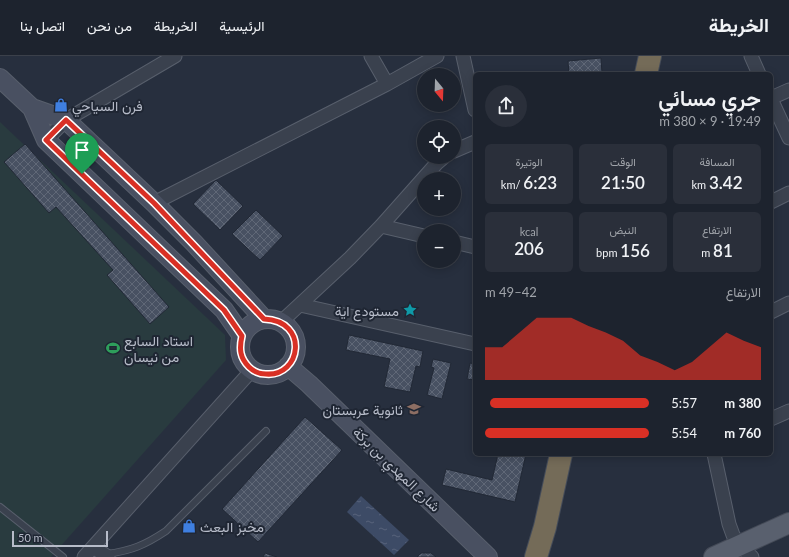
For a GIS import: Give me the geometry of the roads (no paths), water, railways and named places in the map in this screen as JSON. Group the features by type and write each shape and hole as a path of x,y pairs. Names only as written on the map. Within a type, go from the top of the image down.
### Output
{"highway":[{"path":"646,72 650,56"},
{"path":"536,557 545,527 561,456"},
{"path":"545,527 548,557"}],"main road":[{"path":"714,557 746,551 789,523"}],"street":[{"path":"46,140 66,120 175,56"},
{"path":"371,56 387,84"},
{"path":"154,203 387,84 437,56"},
{"path":"463,56 473,101"},
{"path":"751,56 758,72"},
{"path":"0,78 32,108 46,140 224,310 242,336"},
{"path":"773,98 789,90"},
{"path":"773,103 789,138"},
{"path":"32,108 66,120 154,203 272,321"},
{"path":"461,148 473,143"},
{"path":"272,321 300,305 350,258 436,164"},
{"path":"773,201 789,193"},
{"path":"380,226 417,234"},
{"path":"461,244 473,247"},
{"path":"773,311 789,303"},
{"path":"300,305 473,344"},
{"path":"272,321 288,327 293,334 295,351 293,359 288,366 280,372 261,374 252,370 245,363 241,355 240,346 242,336 247,328 254,322 272,321"},
{"name":"شارع المهدي بن بركة","path":"288,366 309,384 488,557"},
{"path":"84,557 102,553 252,370"},
{"path":"773,418 789,411"},
{"path":"714,456 729,524 733,535 746,551"}],"lane":[{"path":"102,553 124,552 148,542 166,531 266,431"},
{"path":"0,507 63,557"}],"water":[{"path":"361,496 409,540 394,555 347,512"}],"place":[{"name":"فرن السياحي","path":"61,105"},
{"name":"مستودع اية","path":"410,310"},
{"name":"استاد السابع من نيسان","path":"113,348"},
{"name":"ثانوية عربستان","path":"414,409"},
{"name":"مخبز البعث","path":"189,526"}]}
